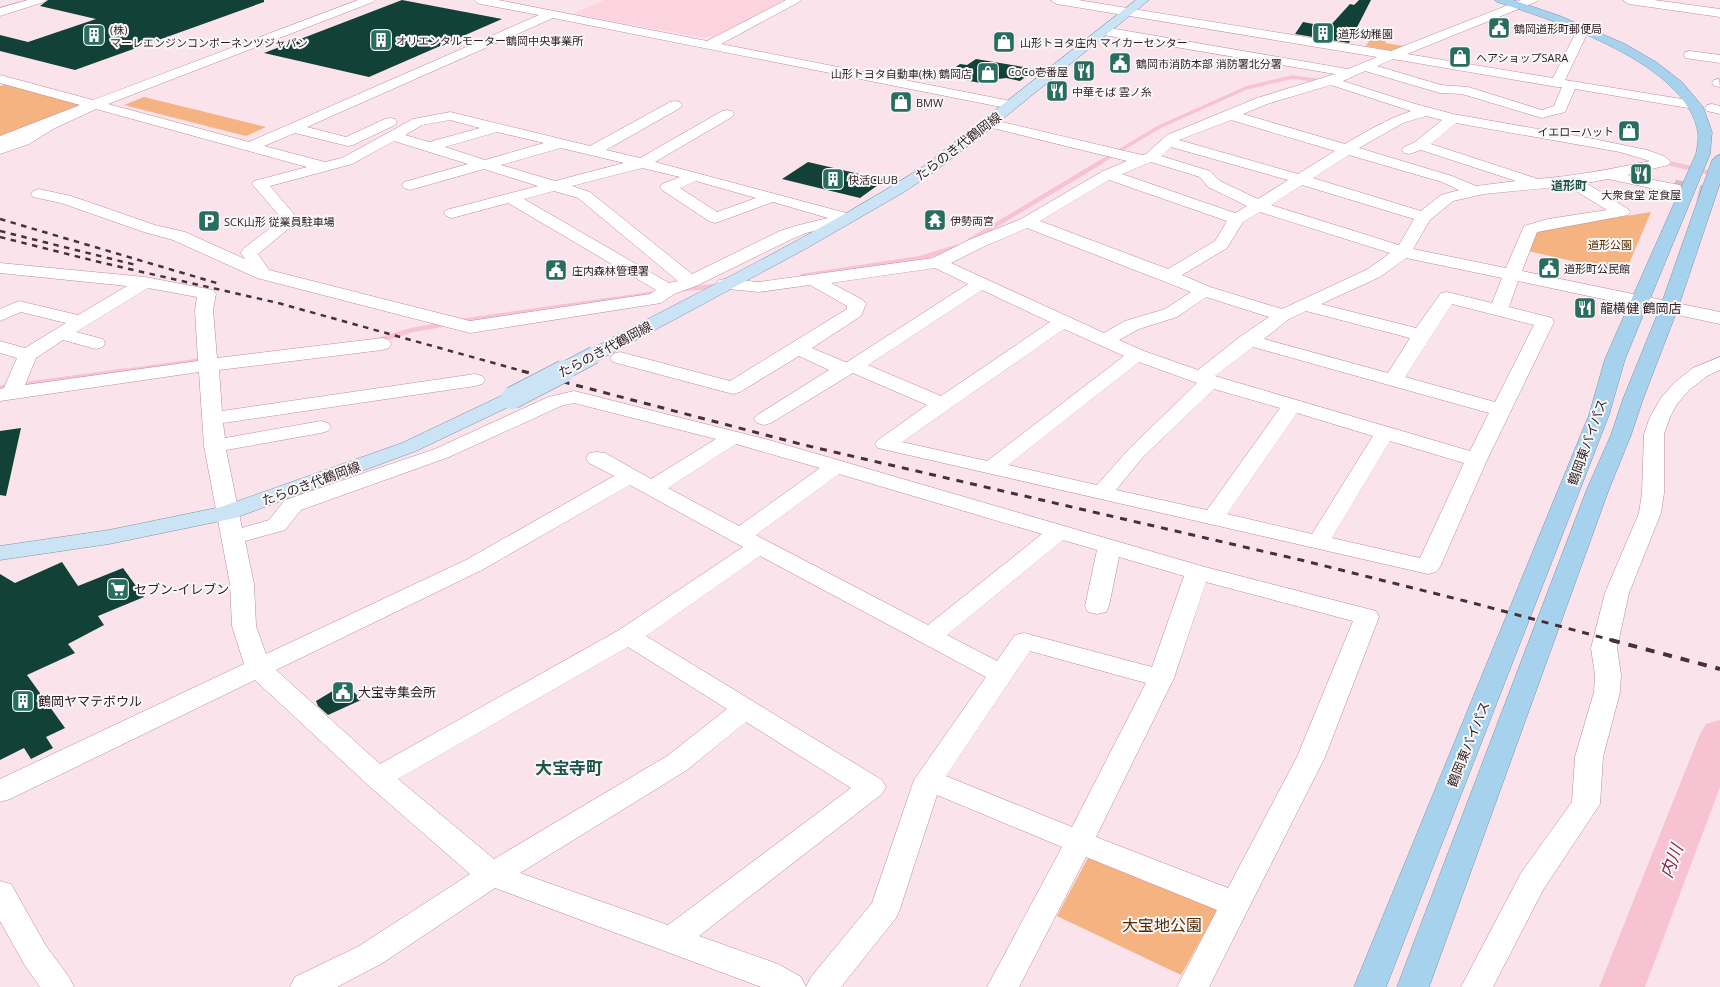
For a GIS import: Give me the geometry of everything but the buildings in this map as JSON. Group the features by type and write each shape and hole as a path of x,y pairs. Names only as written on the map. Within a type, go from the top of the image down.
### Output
{"highway":[{"name":"鶴岡東バイパス","path":"1501,0 1525,2 1570,15 1610,32 1652,54 1670,66 1689,83 1717,114"},
{"name":"鶴岡東バイパス","path":"1370,987 1599,415 1616,359 1703,154 1705,133 1694,105 1678,85 1632,53 1599,35 1525,2"},
{"name":"鶴岡東バイパス","path":"1413,987 1598,489 1621,434 1633,399 1669,308 1720,160"}],"main road":[{"name":"たらのき代鶴岡線","path":"0,553 110,537 227,513 409,447 512,398 898,190 929,169 989,123 1143,0"}],"street":[{"path":"0,12 40,0"},
{"path":"0,141 369,0"},
{"path":"480,0 1012,105"},
{"path":"709,45 795,0"},
{"path":"1057,0 1694,105"},
{"path":"1629,0 1720,13"},
{"path":"725,284 759,287 937,263 977,243 1027,222 1108,174 1147,159 1172,138 1230,116 1262,101 1331,81 1364,66 1525,2"},
{"path":"252,146 552,14"},
{"path":"1104,31 1349,73"},
{"path":"1557,83 1580,36"},
{"path":"1690,55 1720,59"},
{"path":"1364,66 1440,89 1463,90 1542,114 1560,109 1570,85"},
{"path":"2,81 96,104 326,167"},
{"path":"1102,493 1136,453 1205,380 1248,340 1283,315 1374,273 1403,252 1424,217 1447,198 1484,189 1571,181 1607,175 1663,162 1660,158 1636,152 1543,133 1453,118 1331,81"},
{"path":"0,150 24,141 48,126 86,110 96,104"},
{"path":"594,150 675,105"},
{"path":"294,128 348,142 412,111 428,120"},
{"path":"1169,276 1221,244 1237,220 1300,179 1398,120 1427,111"},
{"path":"452,213 642,163 726,114"},
{"path":"263,274 249,253 291,220 260,184 347,161 418,122 450,116 594,150 848,218"},
{"path":"1230,116 1447,179 1475,192"},
{"path":"1387,161 1420,146 1453,118"},
{"path":"989,123 1147,159 1205,174 1214,184 1259,206 1302,221 1403,252 1511,276 1720,318"},
{"path":"428,147 499,127"},
{"path":"394,136 584,195 690,282"},
{"path":"1169,142 1300,179 1424,217"},
{"path":"410,185 563,143"},
{"path":"1420,146 1540,184"},
{"path":"1108,174 1237,220"},
{"path":"1607,175 1674,188"},
{"path":"695,176 668,187 715,218 773,197"},
{"path":"1499,310 1530,229 1548,224 1622,212 1571,181"},
{"path":"39,194 65,199 150,229 179,236 263,274 470,327 654,299 668,290 690,282 786,235 801,229 848,218"},
{"path":"510,198 668,290"},
{"path":"1027,222 1169,276 1204,291 1283,315"},
{"path":"937,263 1137,355 1205,380 1476,460"},
{"path":"0,268 145,282 207,294 204,310 215,446 242,584 244,626 258,668 378,778 492,875 671,940 772,983"},
{"path":"620,358 734,388 855,312 857,304 813,280"},
{"path":"6,394 28,355 145,282"},
{"path":"764,419 849,368 981,283"},
{"path":"1105,340 1132,325 1171,313 1204,291"},
{"path":"1062,321 885,444 1428,567 1476,460 1545,322 1447,297 1393,380"},
{"path":"1304,305 1421,335"},
{"path":"0,316 19,306 81,321"},
{"path":"60,334 96,343"},
{"path":"1248,340 1501,410"},
{"path":"6,394 208,365 382,344"},
{"path":"0,347 28,355"},
{"path":"798,349 941,404"},
{"path":"991,468 1137,355"},
{"path":"1477,987 1532,882 1586,804 1589,757 1607,692 1608,676 1604,648 1617,592 1650,513 1653,493 1654,434 1660,417 1668,402 1682,386 1700,372 1720,363"},
{"path":"212,419 475,380"},
{"path":"234,537 277,525 293,505 442,453 555,401 574,397 733,437 1197,572 1366,617 1311,757 1194,987"},
{"path":"1213,518 1292,406"},
{"path":"215,446 321,427"},
{"path":"1318,542 1385,433"},
{"path":"652,488 733,437"},
{"path":"597,458 1001,674"},
{"path":"378,778 628,636 750,541 836,466"},
{"path":"0,791 474,565 630,476"},
{"path":"930,636 1060,531"},
{"path":"1097,606 1110,546"},
{"path":"1003,987 1079,842 1161,678 1197,572"},
{"path":"628,636 872,786 671,940"},
{"path":"822,987 885,909 928,780 1024,641 1161,678"},
{"path":"306,987 370,955 492,875 676,763 746,708"},
{"path":"928,780 1236,904"},
{"path":"0,893 35,954 58,987"}],"shaded area":[{"path":"604,0 784,0 713,37 698,37 573,14"}],"green space":[{"path":"1356,29 1389,34 1385,43 1404,46 1391,51 1366,46 1369,41 1351,38"},
{"path":"7,84 85,105 0,137 0,86"},
{"path":"144,97 266,127 246,136 124,105"},
{"name":"道形公園","path":"1651,212 1625,273 1528,251 1536,233 1551,228"},
{"name":"大宝地公園","path":"1089,856 1219,907 1181,975 1057,916"}],"waterway":[{"path":"1099,163 1159,127 1246,88 1292,77 1321,81"},
{"path":"969,241 1101,162"},
{"path":"1667,163 1664,162 1720,175"},
{"path":"802,276 921,258 956,247"},
{"path":"683,289 718,286"},
{"path":"461,321 658,293"},
{"path":"379,340 412,330 447,324"},
{"path":"119,372 204,360"},
{"path":"0,388 126,371"},
{"name":"内川","path":"1622,987 1720,734"}],"tunnel":[{"path":"1674,188 1720,198"}],"railway":[{"path":"0,219 220,284"},
{"path":"0,231 136,265"},
{"path":"0,237 103,263 278,303 526,372"},
{"path":"522,371 804,445 1305,561 1473,603 1615,641"},
{"path":"1611,640 1720,669"}],"place":[{"name":"鶴岡道形町郵便局","path":"1499,28"},
{"name":"道形幼稚園","path":"1323,33"},
{"name":"(株) マーレエンジンコンポーネンツジャパン","path":"94,35"},
{"name":"オリエンタルモーター鶴岡中央事業所","path":"381,40"},
{"name":"山形トヨタ庄内 マイカーセンター","path":"1004,42"},
{"name":"ヘアショップSARA","path":"1460,57"},
{"name":"鶴岡市消防本部 消防署北分署","path":"1120,63"},
{"name":"CoCo壱番屋","path":"1084,71"},
{"name":"山形トヨタ自動車(株) 鶴岡店","path":"988,73"},
{"name":"中華そば 雲ノ糸","path":"1057,91"},
{"name":"BMW","path":"901,102"},
{"name":"イエローハット","path":"1629,131"},
{"name":"大衆食堂 定食屋","path":"1641,174"},
{"name":"快活CLUB","path":"833,179"},
{"name":"伊勢両宮","path":"935,220"},
{"name":"SCK山形 従業員駐車場","path":"209,221"},
{"name":"道形町公民館","path":"1549,268"},
{"name":"庄内森林管理署","path":"556,270"},
{"name":"龍横健 鶴岡店","path":"1585,308"},
{"name":"セブン-イレブン","path":"118,589"},
{"name":"大宝寺集会所","path":"343,692"},
{"name":"鶴岡ヤマテボウル","path":"23,701"}],"district":[{"name":"道形町","path":"1569,185"},
{"name":"大宝寺町","path":"569,767"}]}
